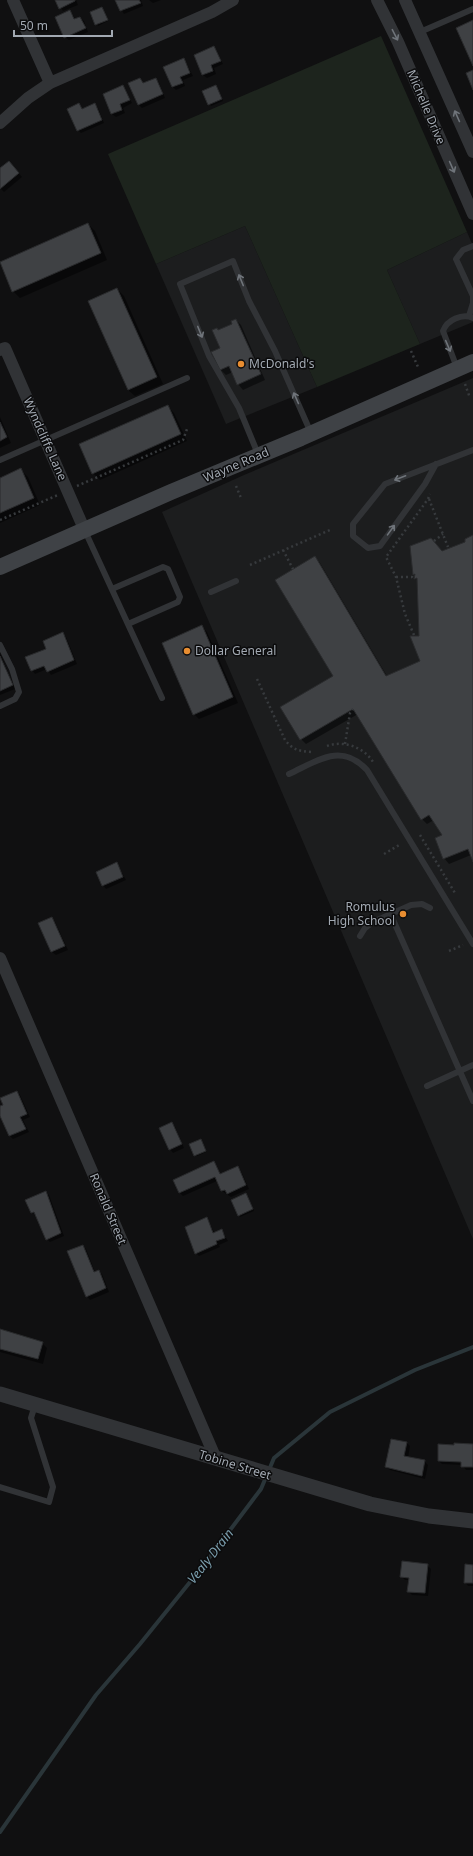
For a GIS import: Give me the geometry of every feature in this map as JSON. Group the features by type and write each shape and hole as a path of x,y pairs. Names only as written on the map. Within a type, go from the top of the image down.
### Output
{"main road":[{"name":"Wayne Road","path":"0,568 171,492 312,433 473,362"}],"street":[{"path":"13,0 50,83"},
{"path":"0,124 28,98 50,83 212,12 233,0"},
{"name":"Michelle Drive","path":"377,0 398,42 473,214"},
{"name":"Michelle Drive","path":"405,0 473,152"},
{"name":"Wyndcliffe Lane","path":"2,349 45,440 85,531"},
{"name":"Ronald Street","path":"0,958 216,1460"},
{"name":"Tobine Street","path":"0,1394 216,1460 370,1504 429,1516 473,1522"}],"lane":[{"path":"420,32 473,9"},
{"path":"458,369 444,337 443,331 447,324 456,319 471,317 473,296 456,258 463,250 473,246"},
{"path":"258,456 239,408 209,356 180,284 233,261 249,301 275,351 312,433"},
{"path":"0,460 187,378"},
{"path":"436,464 425,484 380,546 368,548 353,536 353,524 385,484 436,464 473,450"},
{"path":"85,531 162,698"},
{"path":"112,589 162,566 168,569 180,597 178,602 128,624"},
{"path":"211,592 236,581"},
{"path":"0,645 12,669 19,692 15,699 0,706"},
{"path":"289,774 333,754 346,756 359,762 367,770 473,944"},
{"path":"360,936 365,928 373,922 411,906 422,904 430,908"},
{"path":"391,914 473,1101"},
{"path":"427,1086 473,1066"},
{"path":"0,1487 49,1502 52,1496 53,1487 31,1418 35,1404"}],"path":[{"path":"411,351 418,367"},
{"path":"465,384 470,398"},
{"path":"73,488 183,440 187,429"},
{"path":"236,486 241,498"},
{"path":"414,635 405,614 396,577 386,558 428,499 431,492"},
{"path":"0,520 58,495"},
{"path":"428,499 448,547"},
{"path":"250,565 330,530"},
{"path":"434,541 443,534"},
{"path":"283,550 293,569"},
{"path":"396,577 412,577 414,579"},
{"path":"257,679 285,740 291,747 298,751 313,752"},
{"path":"345,744 350,713 353,709"},
{"path":"324,748 330,745 345,744 363,750 374,764"},
{"path":"419,834 455,893"},
{"path":"384,854 402,843"},
{"path":"449,951 465,944"}],"shaded area":[{"path":"381,36 467,232 387,270 420,344 317,387 245,226 156,264 108,154"},
{"path":"245,226 317,387 226,424 156,264"},
{"path":"467,232 473,246 473,322 420,344 387,270"},
{"name":"Romulus High School","path":"473,378 473,1239 162,512 244,475"}],"building":[{"path":"55,0 75,0 75,1 59,9"},
{"path":"115,0 139,0 141,3 120,11"},
{"path":"102,7 108,20 95,25 90,12"},
{"path":"70,10 74,19 80,17 86,28 64,38 55,17"},
{"path":"473,20 473,66 456,28"},
{"path":"214,46 221,61 211,65 213,71 202,75 194,55"},
{"path":"184,58 190,73 180,77 183,83 172,87 163,67"},
{"path":"473,70 473,90 466,73"},
{"path":"140,78 143,83 156,78 163,94 138,105 128,83"},
{"path":"123,85 130,100 120,104 122,110 111,114 103,94"},
{"path":"216,85 222,99 208,105 202,91"},
{"path":"79,103 82,109 95,103 102,120 77,131 67,109"},
{"path":"9,161 19,173 0,189 0,168"},
{"path":"88,223 101,253 12,292 0,262"},
{"path":"117,288 157,377 128,390 88,301"},
{"path":"236,319 261,374 237,385 229,366 220,370 211,352 220,348 212,330 217,328 218,330 232,324 231,321"},
{"path":"168,405 181,434 92,474 79,444"},
{"path":"0,422 7,437 0,441"},
{"path":"21,468 34,498 0,513 0,478"},
{"path":"473,535 473,862 468,849 443,859 435,838 442,835 429,815 421,820 353,709 300,740 280,707 333,676 275,580 315,556 386,676 420,661 410,636 419,636 417,578 414,579 415,574 413,575 410,546 431,538 442,551 465,542 465,539"},
{"path":"202,625 233,697 193,715 162,643"},
{"path":"63,632 74,660 47,672 44,666 31,671 25,657 46,649 43,641"},
{"path":"0,656 13,685 0,691"},
{"path":"117,862 123,877 102,886 96,872"},
{"path":"52,917 65,946 51,952 38,923"},
{"path":"17,1091 27,1114 20,1117 26,1129 9,1136 0,1116 0,1106 3,1105 0,1098"},
{"path":"172,1122 182,1144 169,1150 159,1128"},
{"path":"201,1139 206,1151 194,1156 189,1144"},
{"path":"214,1161 220,1174 238,1166 246,1185 227,1194 225,1190 221,1191 215,1177 179,1193 173,1180"},
{"path":"46,1191 61,1233 46,1240 34,1212 31,1213 25,1200"},
{"path":"246,1193 253,1209 238,1216 231,1200"},
{"path":"207,1217 213,1233 222,1229 225,1238 216,1241 217,1244 195,1254 185,1227"},
{"path":"83,1245 94,1272 99,1270 106,1288 86,1297 67,1251"},
{"path":"0,1329 43,1342 38,1359 0,1349"},
{"path":"391,1439 407,1442 404,1456 425,1460 422,1476 385,1467"},
{"path":"454,1443 473,1444 473,1467 461,1467 461,1462 438,1461 438,1444 454,1445"},
{"path":"402,1561 428,1564 425,1593 407,1592 409,1578 400,1577"},
{"path":"465,1564 473,1565 473,1583 464,1583"}],"waterway":[{"name":"Vealy Drain","path":"0,1832 96,1695 140,1644 203,1566 261,1489 274,1458 330,1412 415,1370 473,1347"}],"place":[{"name":"McDonald's","path":"241,364"},
{"name":"Dollar General","path":"187,651"},
{"name":"Romulus High School","path":"403,914"}]}
